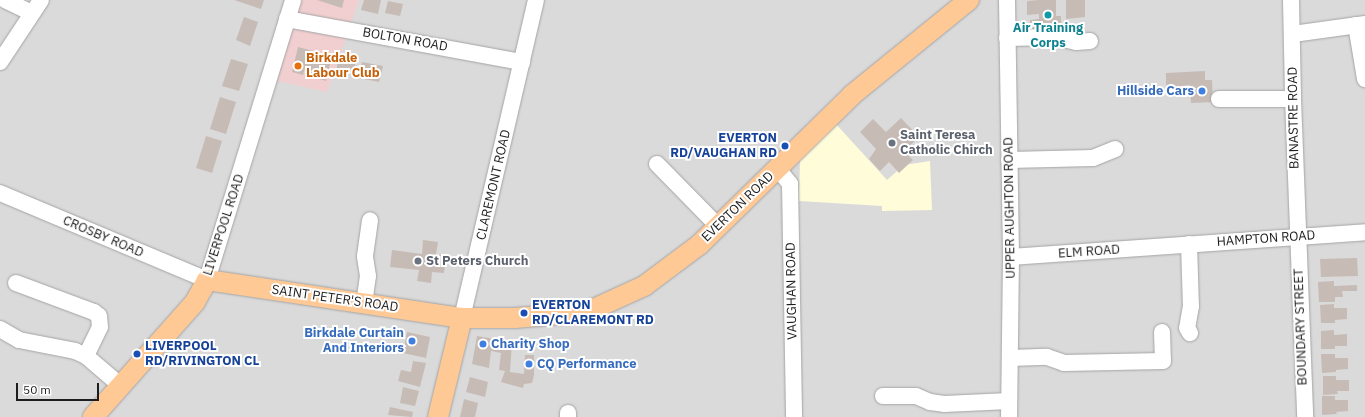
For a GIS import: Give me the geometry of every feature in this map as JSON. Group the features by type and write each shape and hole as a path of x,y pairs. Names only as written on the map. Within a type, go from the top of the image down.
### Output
{"main road":[{"name":"EVERTON ROAD","path":"462,318 514,318 587,312 644,286 699,245 852,95 916,41 969,0"},
{"name":"SAINT PETER'S ROAD","path":"206,280 462,318"},
{"name":"LIVERPOOL ROAD","path":"93,417 195,302 206,280"},
{"name":"CLAREMONT ROAD","path":"438,417 462,318"}],"street":[{"path":"5,0 32,14"},
{"path":"0,62 40,0"},
{"name":"LIVERPOOL ROAD","path":"206,280 293,0"},
{"path":"536,0 548,0"},
{"name":"CLAREMONT ROAD","path":"462,318 536,0"},
{"name":"UPPER AUGHTON ROAD","path":"1007,0 1011,258 1009,417"},
{"name":"BANASTRE ROAD","path":"1291,0 1298,236"},
{"name":"BOLTON ROAD","path":"287,18 522,62"},
{"path":"1293,34 1360,25 1365,79"},
{"path":"1007,38 1053,37 1076,42 1090,41"},
{"path":"1220,99 1293,98"},
{"path":"1009,160 1094,158 1115,149"},
{"path":"657,164 718,226"},
{"name":"VAUGHAN ROAD","path":"778,169 790,184 794,417"},
{"name":"CROSBY ROAD","path":"0,193 206,280"},
{"path":"364,304 368,276 365,256 370,220"},
{"name":"HAMPTON ROAD","path":"1167,246 1365,232"},
{"name":"BOUNDARY STREET","path":"1298,236 1305,417"},
{"path":"1189,244 1191,306 1187,328 1190,333"},
{"name":"ELM ROAD","path":"1011,258 1167,246"},
{"path":"16,284 94,312 99,316 100,327 86,356"},
{"path":"0,329 19,340 75,351 86,356 121,386"},
{"path":"1010,358 1047,357 1064,363 1163,361 1162,332"},
{"path":"883,396 916,396 930,402 944,404 1009,401"}],"shaded area":[{"path":"0,0 1365,0 1365,417 0,417"},
{"path":"300,0 359,0 327,92 273,80"},
{"path":"836,124 887,180 904,165 930,161 932,210 882,211 882,206 799,201 800,159"}],"building":[{"path":"234,0 264,0 261,9"},
{"path":"317,0 344,0 342,8"},
{"path":"364,0 381,0 378,14 361,10"},
{"name":"Air Training Corps","path":"1056,0 1056,16 1061,16 1061,29 1030,29 1030,20 1039,19 1039,14 1027,15 1027,1"},
{"path":"1066,0 1085,0 1085,17 1066,19"},
{"path":"388,1 403,4 400,16 385,13"},
{"path":"244,17 258,22 250,46 236,40"},
{"path":"298,47 332,56 326,81 309,76 311,70 305,68 303,75 292,72"},
{"path":"339,57 356,61 353,75 336,71"},
{"path":"231,59 248,64 239,91 222,86"},
{"path":"362,62 383,66 379,82 359,78"},
{"name":"Hillside Cars","path":"1205,71 1205,80 1212,80 1213,102 1191,103 1190,85 1182,86 1182,96 1177,97 1176,86 1166,86 1166,73"},
{"path":"220,97 236,102 226,134 210,129"},
{"name":"Saint Teresa Catholic Chirch","path":"901,118 919,137 904,151 913,160 899,173 889,162 880,171 869,159 876,149 860,132 873,119 886,132"},
{"path":"206,136 222,141 212,173 196,168"},
{"name":"St Peters Church","path":"423,240 438,242 436,254 446,255 444,273 432,272 431,283 417,281 419,270 390,267 392,250 422,254"},
{"path":"1357,258 1358,276 1321,277 1320,259"},
{"path":"1334,281 1334,286 1357,285 1357,291 1342,291 1343,297 1335,297 1335,302 1319,302 1318,282"},
{"path":"1334,304 1334,308 1347,308 1347,319 1335,320 1335,323 1321,323 1320,305"},
{"path":"1334,330 1334,335 1347,334 1347,346 1335,346 1335,349 1321,349 1321,331"},
{"path":"407,332 430,337 426,358 403,353"},
{"path":"477,336 512,342 510,372 524,374 525,355 534,355 534,375 532,383 524,384 523,388 501,382 505,371 499,370 501,353 491,351 489,368 472,364"},
{"path":"1321,354 1335,354 1335,358 1348,358 1348,369 1322,373"},
{"path":"413,361 426,363 420,387 398,381 401,370 411,372"},
{"path":"1323,376 1336,376 1336,380 1349,380 1349,391 1337,391 1338,394 1323,395"},
{"path":"470,377 488,382 485,397 466,392"},
{"path":"403,387 419,391 415,406 400,403"},
{"path":"1322,396 1335,396 1335,400 1348,400 1348,411 1336,412 1337,414 1322,415"},
{"path":"464,399 478,403 475,417 460,417"},
{"path":"390,407 413,412 412,417 388,415"}],"place":[{"name":"Air Training Corps","path":"1048,15"},
{"name":"Birkdale Labour Club","path":"298,66"},
{"name":"Hillside Cars","path":"1202,91"},
{"name":"Saint Teresa Catholic Chirch","path":"892,143"},
{"name":"EVERTON RD/VAUGHAN RD","path":"785,146"},
{"name":"St Peters Church","path":"418,261"},
{"name":"EVERTON RD/CLAREMONT RD","path":"524,313"},
{"name":"Birkdale Curtain And Interiors","path":"412,341"},
{"name":"Charity Shop","path":"483,344"},
{"name":"LIVERPOOL RD/RIVINGTON CL","path":"137,354"},
{"name":"CQ Performance","path":"529,364"}]}
